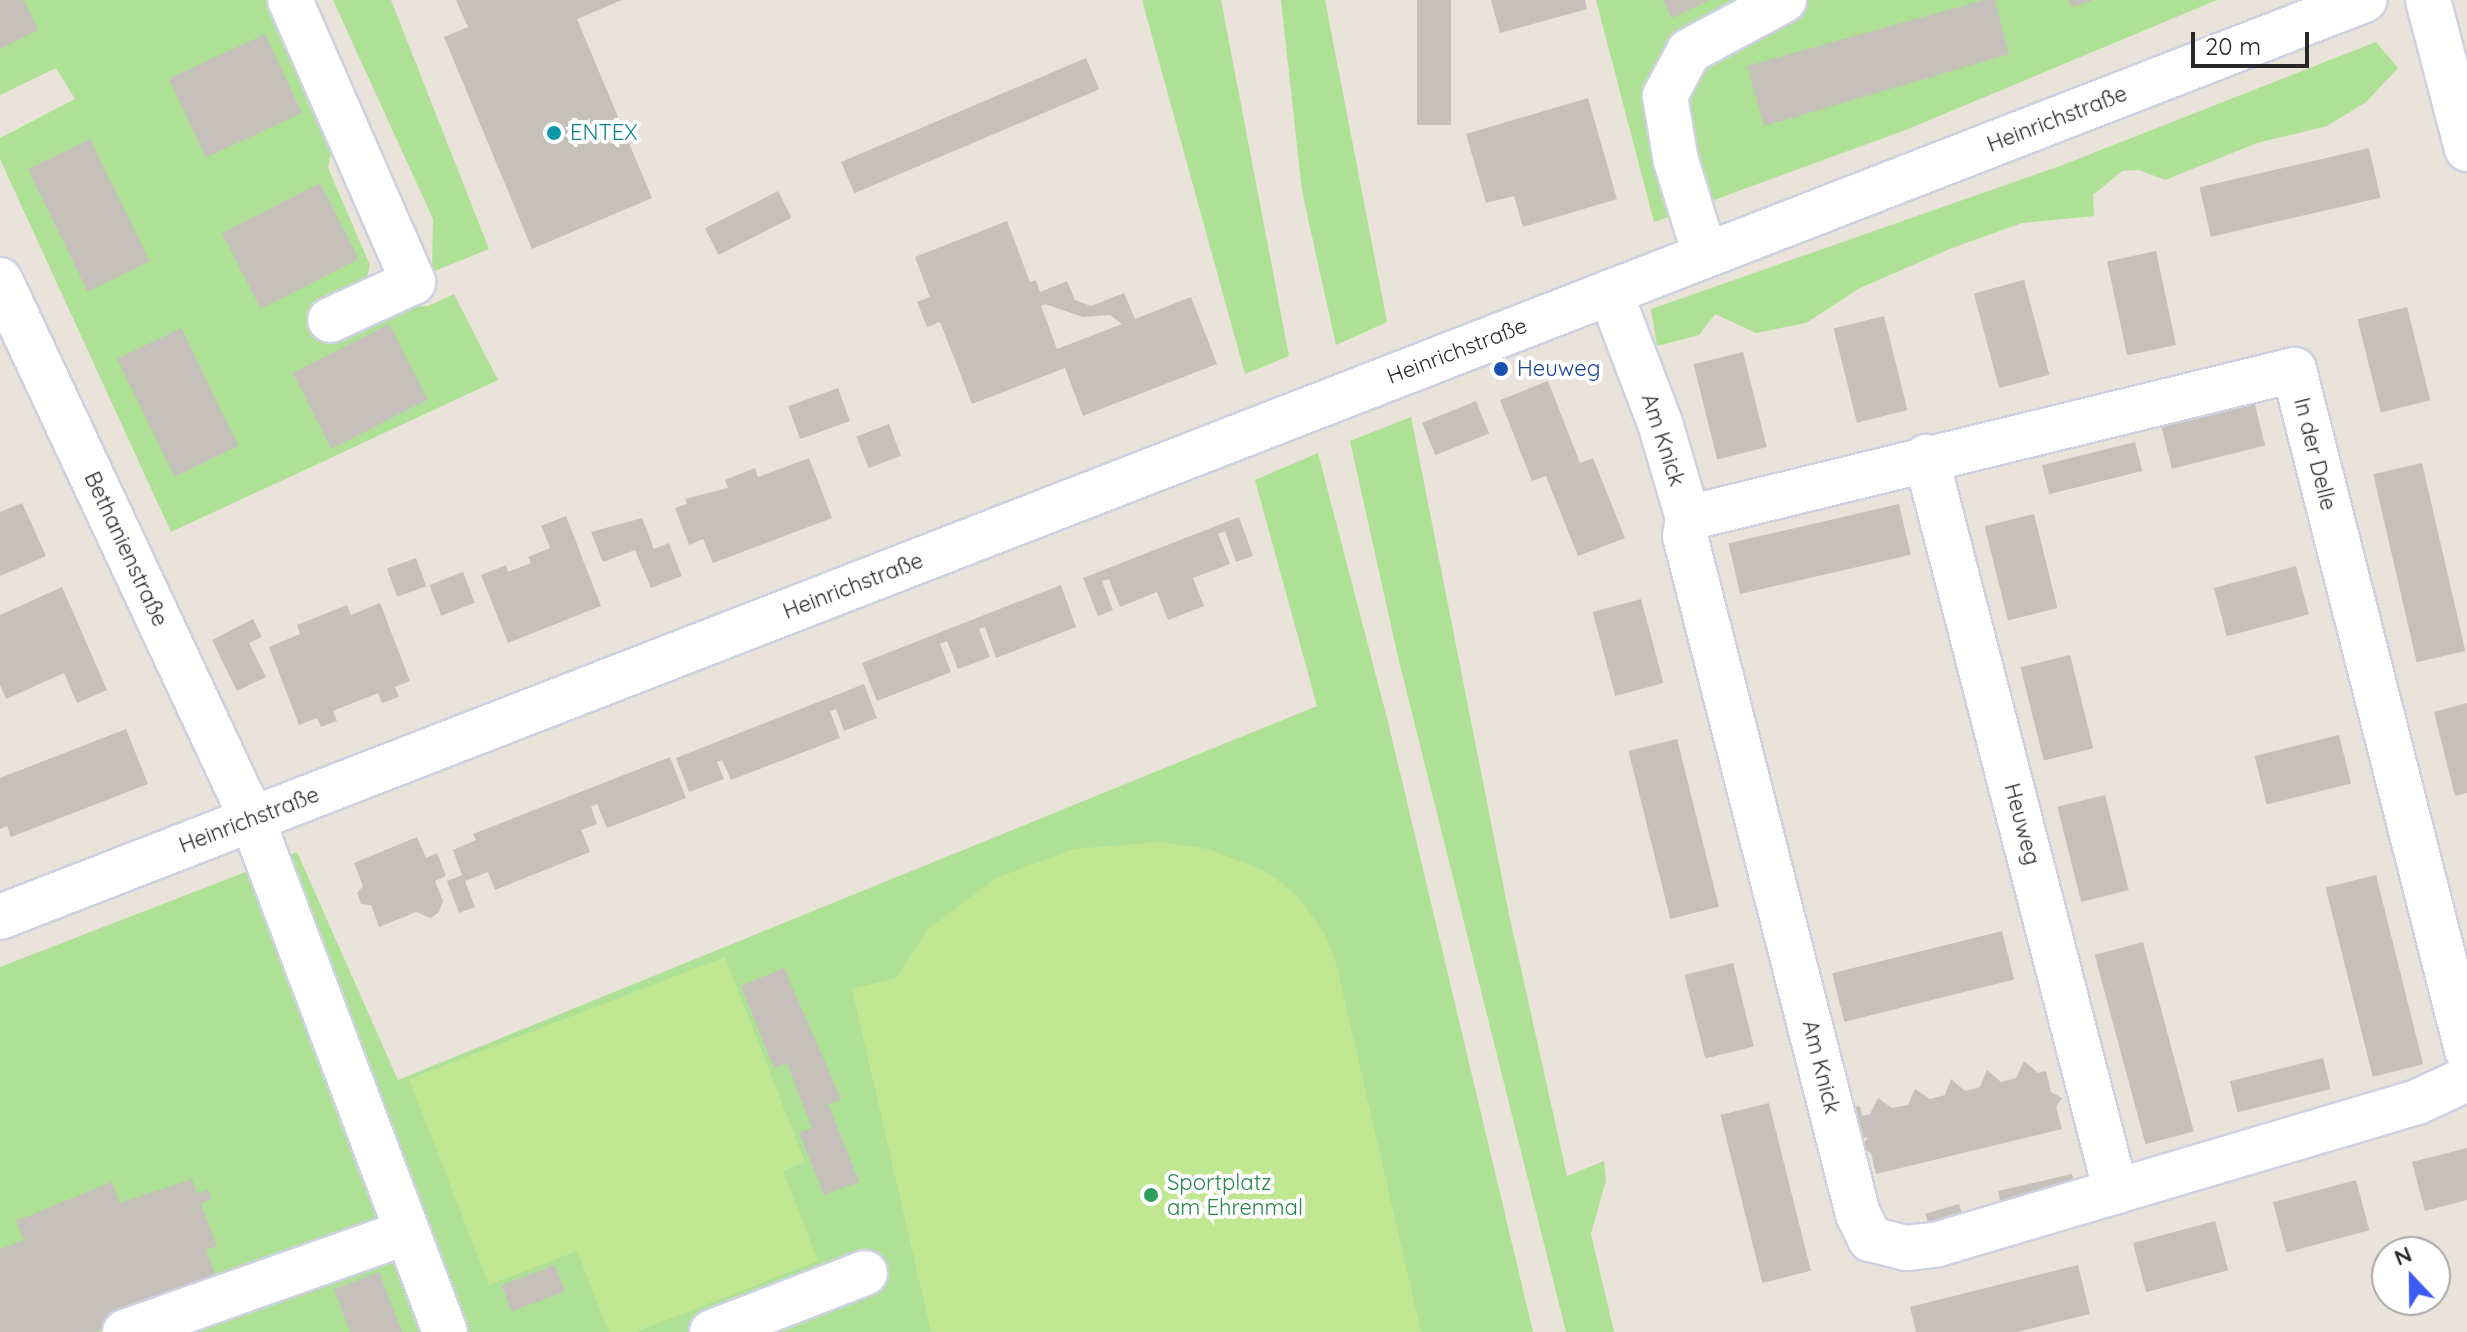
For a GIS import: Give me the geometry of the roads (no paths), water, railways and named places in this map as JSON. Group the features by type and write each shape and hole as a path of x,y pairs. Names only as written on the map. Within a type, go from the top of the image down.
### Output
{"street":[{"path":"290,0 413,282 330,320"},
{"path":"1705,255 1676,161 1665,96 1689,51 1784,0"},
{"name":"Heinrichstraße","path":"0,917 2364,0"},
{"path":"2428,0 2467,149"},
{"name":"Bethanienstraße","path":"0,280 252,819 405,1233 445,1332"},
{"name":"Am Knick","path":"1610,292 1660,423 1688,518 1685,536 1862,1231 1882,1245 1935,1245 2417,1102 2467,1079"},
{"name":"In der Delle","path":"1688,518 1926,457 2294,370 2467,1050"},
{"name":"Heuweg","path":"1926,457 2116,1192"},
{"path":"125,1332 405,1233"},
{"path":"712,1332 865,1273"}],"place":[{"name":"ENTEX","path":"554,133"},
{"name":"Heuweg","path":"1501,369"},
{"name":"Sportplatz am Ehrenmal","path":"1151,1195"}]}
